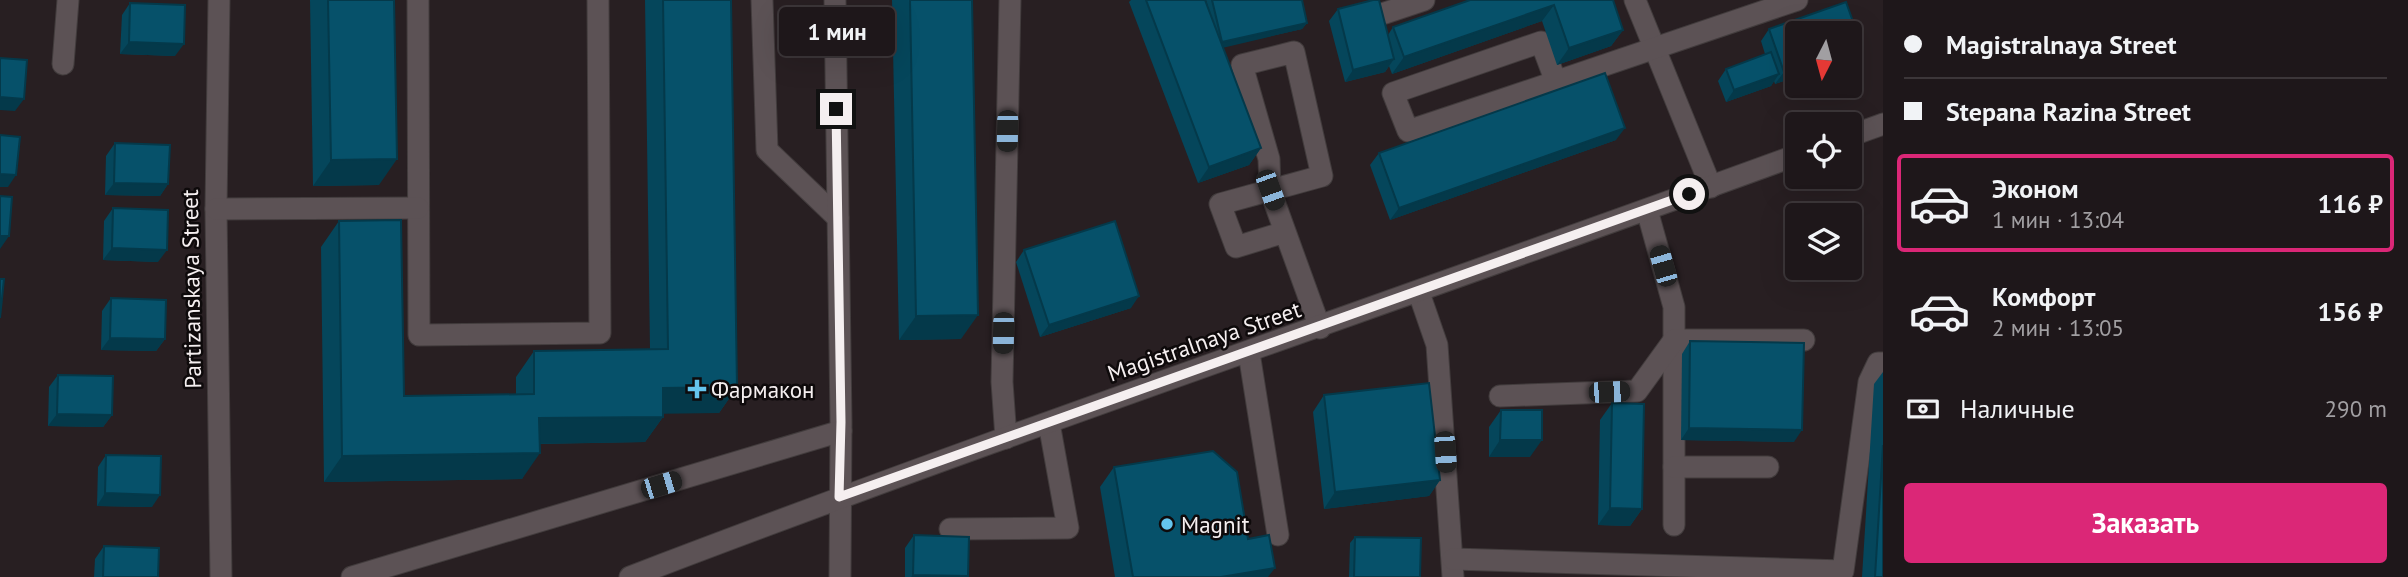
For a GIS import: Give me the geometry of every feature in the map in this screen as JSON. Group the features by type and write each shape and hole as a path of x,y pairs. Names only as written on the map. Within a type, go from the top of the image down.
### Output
{"street":[{"path":"64,64 68,0"},
{"name":"Partizanskaya Street","path":"219,0 216,209 221,577"},
{"path":"418,0 419,335 600,334 598,0"},
{"path":"762,0 767,150 838,218"},
{"path":"835,0 841,431 840,577"},
{"path":"1006,438 1002,382 1010,0"},
{"path":"1385,13 1424,0"},
{"path":"1635,0 1711,187"},
{"path":"1556,82 1541,42 1393,93 1408,131 1556,82 1655,49 1797,0"},
{"path":"1285,232 1236,247 1220,204 1270,190 1322,176 1294,51 1242,65 1269,159 1270,190 1320,328"},
{"path":"1862,132 1883,124"},
{"name":"Magistralnaya Street","path":"630,577 839,497 1419,293 1785,159"},
{"path":"216,209 418,208"},
{"path":"1647,210 1674,307 1674,525"},
{"path":"1419,293 1437,345 1453,568 1842,574 1869,382 1878,363 1883,363"},
{"path":"1674,340 1804,340"},
{"path":"1500,396 1637,391 1674,340"},
{"path":"1249,353 1278,535"},
{"path":"950,529 1068,528 1049,423"},
{"path":"352,577 841,431"},
{"path":"1674,467 1768,467"}],"building":[{"path":"328,0 394,0 397,159 331,160"},
{"path":"663,0 731,0 737,387 663,388 663,417 539,418 540,453 342,456 339,221 401,220 404,396 534,394 534,351 668,349"},
{"path":"910,0 972,0 978,315 916,316"},
{"path":"1146,0 1205,0 1261,148 1209,167"},
{"path":"1212,0 1302,0 1307,23 1222,42"},
{"path":"1379,0 1394,59 1353,70 1338,9"},
{"path":"1470,0 1613,0 1623,30 1569,48 1554,5 1404,57 1393,27"},
{"path":"1846,2 1853,21 1792,21"},
{"path":"130,3 185,5 184,44 129,42"},
{"path":"1785,23 1784,72 1769,29"},
{"path":"1771,52 1779,74 1734,90 1726,69"},
{"path":"0,58 27,60 24,99 0,97"},
{"path":"1605,73 1625,128 1399,208 1379,153"},
{"path":"0,135 20,137 16,175 0,174"},
{"path":"115,143 170,145 168,184 114,183"},
{"path":"0,196 12,197 9,236 0,236"},
{"path":"113,208 168,210 167,250 112,248"},
{"path":"1115,221 1139,296 1049,325 1024,250"},
{"path":"0,279 4,279 0,318"},
{"path":"111,298 166,300 165,339 110,338"},
{"path":"1690,341 1804,343 1802,430 1689,428"},
{"path":"58,375 113,376 112,415 57,414"},
{"path":"1429,383 1440,480 1335,492 1324,395"},
{"path":"1612,403 1644,404 1642,509 1610,508"},
{"path":"1501,410 1542,410 1542,440 1500,440"},
{"path":"1883,445 1883,577 1875,577"},
{"name":"Magnit","path":"1213,451 1237,472 1248,539 1269,535 1275,568 1221,577 1133,577 1114,467"},
{"path":"106,455 161,456 160,495 105,493"},
{"path":"914,535 969,537 968,576 913,575"},
{"path":"1355,537 1421,538 1420,577 1354,577"},
{"path":"104,546 159,548 158,577 103,577"}],"place":[{"name":"Фармакон","path":"697,389"},
{"name":"Magnit","path":"1167,524"}],"route":[{"path":"836,109 841,422 839,497 1419,293 1689,194"}]}
